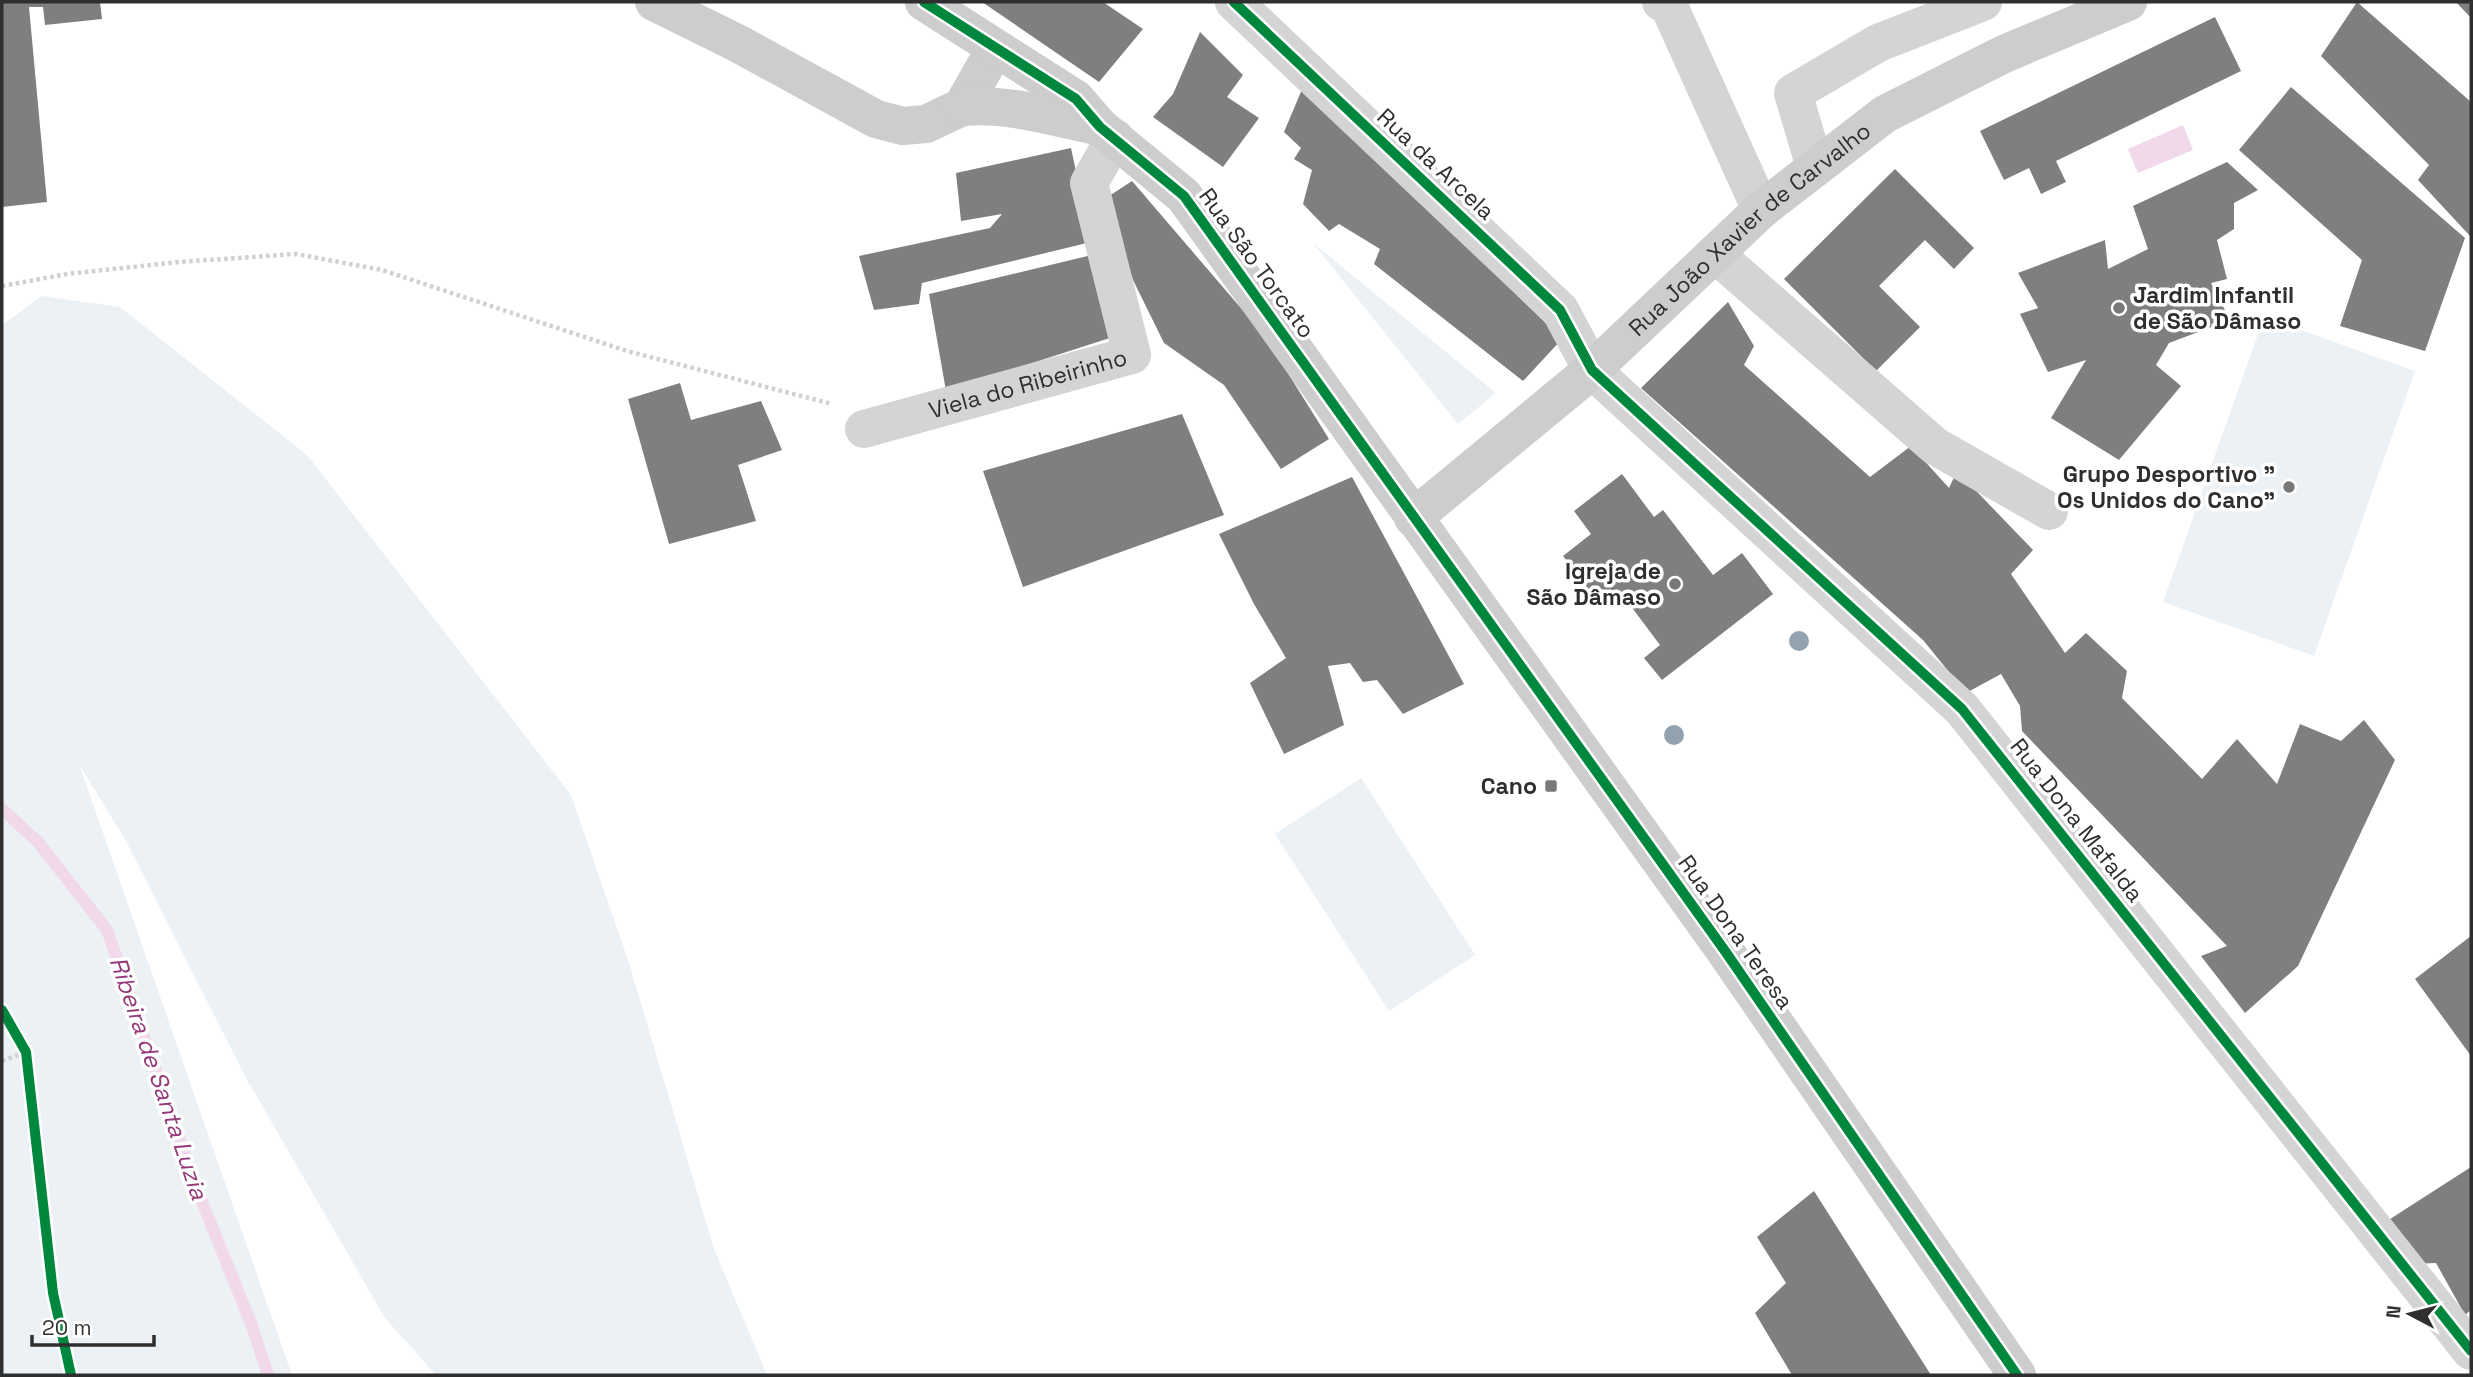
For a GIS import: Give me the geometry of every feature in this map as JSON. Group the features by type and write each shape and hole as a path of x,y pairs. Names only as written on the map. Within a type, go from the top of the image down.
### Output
{"street":[{"path":"654,2 737,43 876,119 902,126 926,124 962,107 995,49"},
{"name":"Rua São Torcato","path":"924,2 1076,99 1107,132 1184,196 1413,517"},
{"name":"Rua da Arcela","path":"1234,2 1560,310 1592,370"},
{"path":"1661,2 1668,4 1761,210"},
{"path":"1815,167 1793,93 1878,43 1983,2"},
{"name":"Rua João Xavier de Carvalho","path":"1413,517 1592,370 1761,210 1885,114 2004,54 2128,2"},
{"name":"Rua São Torcato","path":"962,107 989,105 1018,108 1107,132"},
{"name":"Viela do Ribeirinho","path":"876,426 1132,355 1089,183 1107,132"},
{"path":"1715,254 1935,446 2049,511"},
{"name":"Rua Dona Mafalda","path":"1592,370 1962,709 2471,1351"},
{"name":"Rua Dona Teresa","path":"1413,517 1725,951 2017,1375"}],"path":[{"path":"2,286 67,274 179,262 296,254 383,270 627,351 817,399 876,426"},
{"path":"2,1061 23,1047 27,1066"}],"shaded area":[{"path":"2183,125 2193,150 2138,173 2128,149"},
{"path":"1313,243 1496,393 1458,424"},
{"path":"42,296 120,307 307,455 571,795 629,963 714,1249 767,1375 436,1375 385,1318 246,1078 126,841 79,764 292,1375 2,1375 2,325"},
{"name":"Grupo Desportivo \" Os Unidos do Cano\"","path":"2264,317 2415,371 2314,656 2163,602"},
{"path":"1361,778 1475,955 1389,1011 1275,834"}],"building":[{"path":"2,2 100,2 102,19 45,25 43,7 29,7 47,202 2,207"},
{"path":"982,2 1103,2 1143,29 1099,82"},
{"path":"2357,2 2471,102 2471,237 2418,180 2429,165 2321,56"},
{"path":"2456,2 2471,2 2471,18"},
{"path":"2215,17 2241,71 2056,161 2066,182 2041,194 2029,168 2004,180 1980,131"},
{"path":"1200,32 1243,75 1227,97 1259,118 1223,167 1153,117 1173,94"},
{"path":"1303,87 1562,339 1523,381 1374,264 1380,249 1339,224 1329,231 1303,204 1312,170 1294,159 1301,148 1284,132"},
{"path":"2291,87 2465,238 2425,351 2340,326 2362,260 2239,150"},
{"path":"1071,148 1091,242 922,283 919,304 874,310 859,256 990,228 1002,214 961,221 956,173"},
{"path":"2227,162 2258,190 2234,203 2234,229 2217,240 2227,279 2211,283 2230,320 2169,343 2156,365 2181,386 2119,460 2051,418 2086,360 2048,372 2020,314 2038,308 2018,273 2105,240 2108,269 2148,249 2133,206"},
{"path":"1895,169 1974,248 1954,269 1925,240 1879,286 1920,327 1876,371 1784,279"},
{"path":"1132,181 1264,335 1329,439 1281,469 1224,385 1164,343 1134,282 1100,202"},
{"path":"1096,254 1116,336 946,391 929,294"},
{"path":"1728,302 1754,346 1744,365 1870,477 1911,446 1949,488 1957,471 2033,550 2011,574 2065,653 2086,633 2127,671 2122,698 2202,779 2237,739 2277,784 2300,724 2341,741 2364,720 2395,760 2298,966 2245,1013 2201,956 2227,946 2022,731 2020,706 2001,674 1966,693 1923,640 1641,388"},
{"path":"680,383 691,420 761,401 782,450 738,465 756,521 669,544 628,399"},
{"path":"1182,414 1224,515 1023,587 983,471"},
{"name":"Igreja de São Dâmaso","path":"1622,474 1654,517 1663,510 1713,575 1742,553 1773,594 1662,680 1644,658 1660,645 1621,593 1602,607 1563,556 1591,534 1574,511"},
{"path":"1352,477 1464,684 1403,714 1377,680 1363,682 1350,663 1328,666 1344,725 1284,754 1250,683 1286,658 1254,604 1219,534"},
{"path":"2471,936 2471,1056 2415,979"},
{"path":"2471,1167 2471,1310 2465,1315 2436,1263 2412,1264 2387,1221"},
{"path":"1814,1191 1931,1375 1792,1375 1755,1313 1786,1283 1757,1237"}],"waterway":[{"name":"Ribeira de Santa Luzia","path":"2,809 38,842 107,930 197,1189 252,1326 268,1375"}],"cycle path":[{"path":"924,2 1076,99 1100,127 1184,196 1725,951 2017,1375"},
{"path":"1234,2 1560,310 1592,370 1962,709 2471,1351"},
{"path":"2,1010 26,1052 53,1293 71,1375"}],"place":[{"name":"Jardim Infantil de São Dâmaso","path":"2119,308"},
{"name":"Grupo Desportivo \" Os Unidos do Cano\"","path":"2289,487"},
{"name":"Igreja de São Dâmaso","path":"1675,584"},
{"name":"Cano","path":"1551,786"}]}
